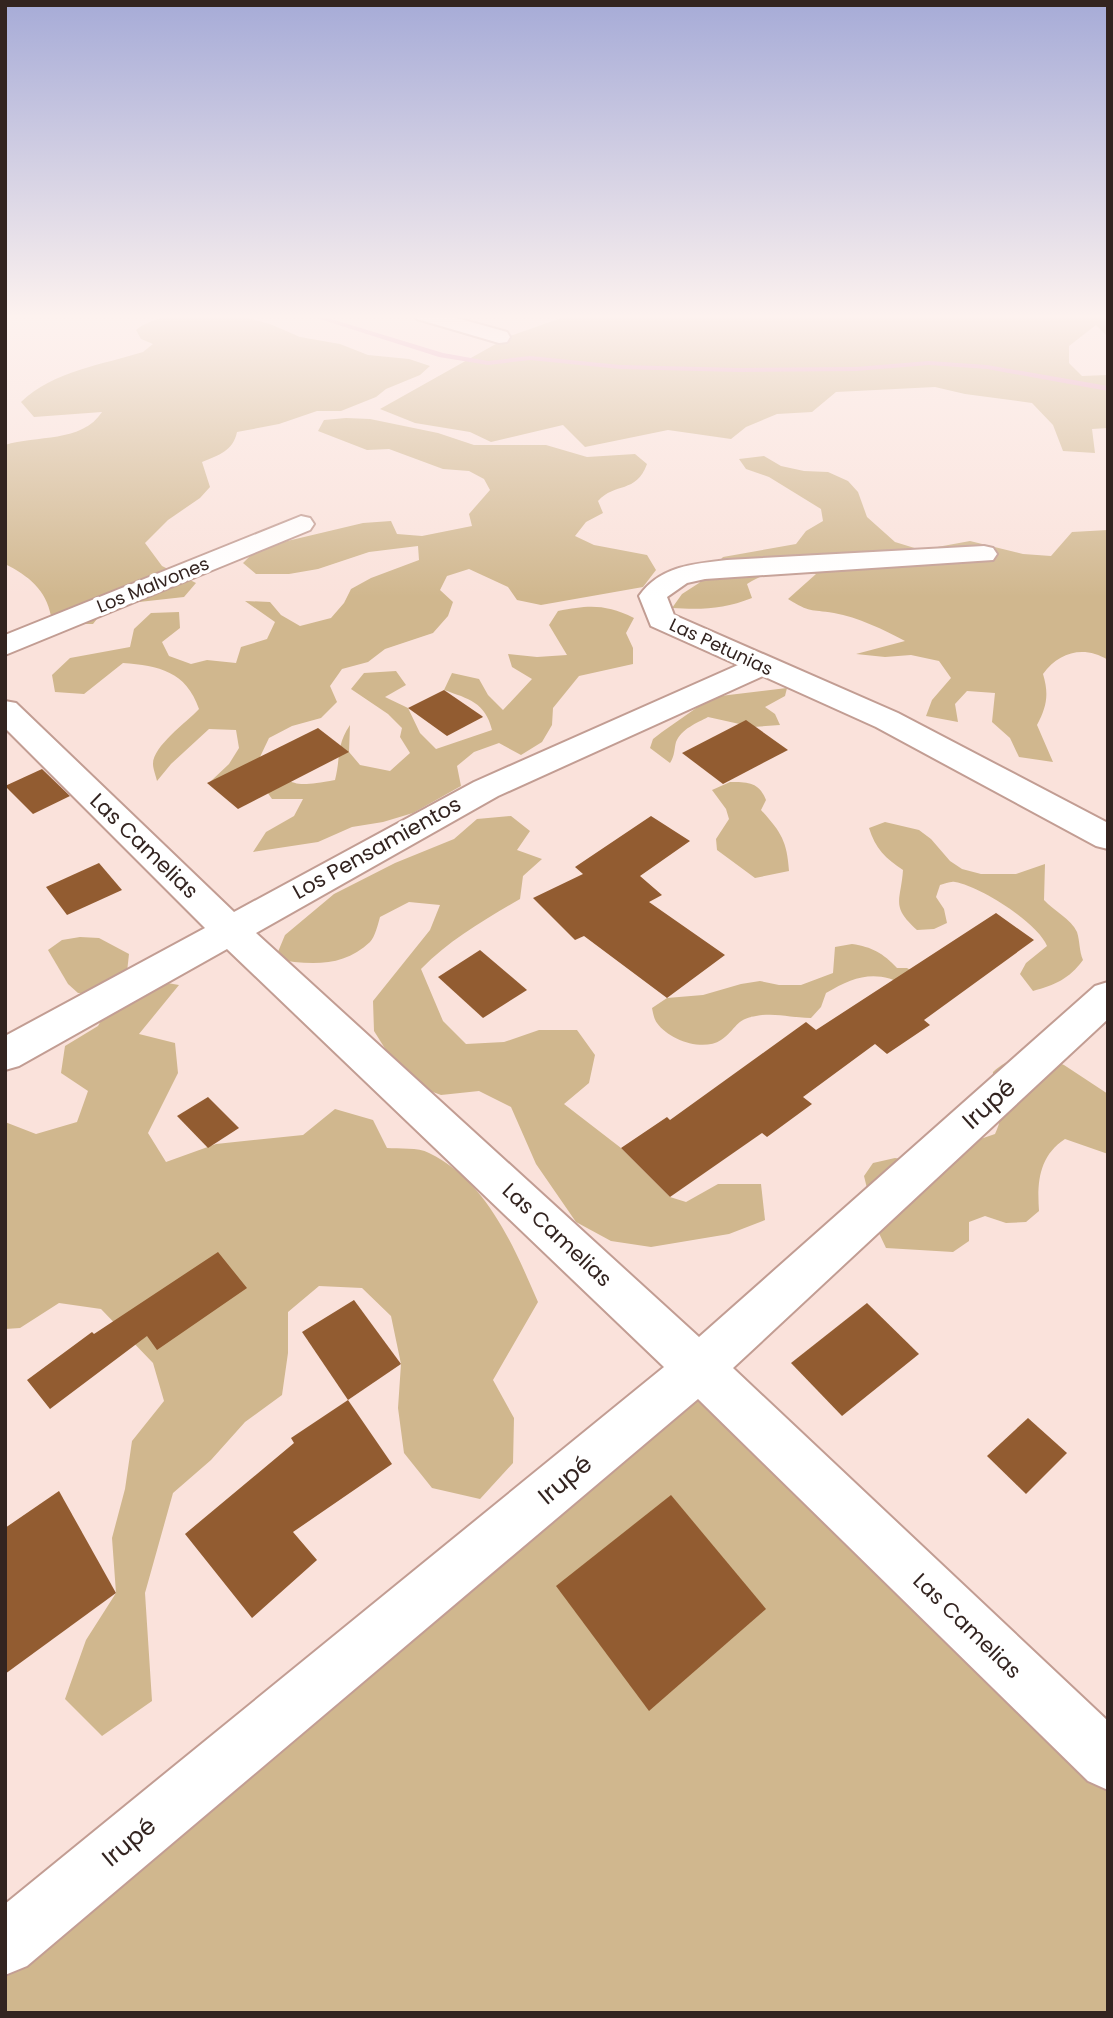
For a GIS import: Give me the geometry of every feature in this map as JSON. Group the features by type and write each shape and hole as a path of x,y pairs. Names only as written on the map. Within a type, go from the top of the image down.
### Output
{"street":[{"name":"Los Malvones","path":"5,646 301,524"},
{"name":"Las Petunias","path":"984,554 726,568 684,573 664,583 653,596 662,620 887,720 1108,838"},
{"name":"Los Pensamientos","path":"5,1055 486,789 761,666"},
{"name":"Las Camelias","path":"5,710 229,929 699,1368 1108,1761"},
{"name":"Irupé","path":"5,1944 699,1368 1108,996"}],"shaded area":[{"path":"27,409 346,409 317,411 279,424 237,432 229,448 202,462 210,487 200,498 168,520 145,543 162,566 196,583 184,597 130,603 104,610 93,624 68,624 51,616 41,591 22,574 5,564 5,445 83,429 102,412 34,417"},
{"path":"380,409 815,409 812,412 777,414 746,427 731,439 668,430 585,447 563,425 491,442 470,432 415,423"},
{"path":"1038,409 1108,409 1108,428 1092,429 1095,453 1063,451 1053,425"},
{"path":"370,419 438,433 474,445 546,445 587,457 635,454 647,464 637,480 611,491 598,501 603,513 586,522 575,536 594,545 647,555 656,570 643,587 541,605 517,600 508,587 469,569 447,576 440,590 453,602 448,616 433,633 385,649 368,662 342,669 330,686 337,702 321,718 292,726 269,738 260,757 293,782 309,784 335,780 341,745 350,725 349,752 360,765 390,771 410,753 400,737 402,728 388,714 351,689 364,673 396,671 406,685 385,697 408,708 420,733 436,749 492,730 480,707 468,699 444,690 452,673 479,679 488,695 503,710 532,679 512,667 508,654 537,657 567,655 549,625 558,611 597,607 634,618 626,633 633,648 633,664 579,676 553,708 552,725 542,742 521,755 499,743 474,752 457,766 461,786 413,813 352,827 318,842 253,852 266,832 294,816 303,799 272,799 263,786 211,781 229,764 239,748 236,730 209,729 171,764 157,781 153,764 158,750 199,709 187,686 170,673 159,669 123,663 84,694 55,692 52,675 70,658 130,647 134,629 151,613 179,612 180,628 162,642 169,656 191,664 207,660 236,663 241,647 267,639 275,622 245,601 270,602 281,615 300,626 331,618 344,603 351,589 371,578 419,560 418,546 369,552 318,569 289,574 256,574 243,563 256,550 363,523 391,521 397,534 422,536 472,526 469,514 490,490 484,479 469,471 443,469 389,449 367,450 318,431 324,420"},
{"path":"764,456 781,466 828,472 848,481 858,492 867,517 895,542 921,550 970,541 1023,554 1051,556 1072,532 1108,530 1108,660 1090,653 1072,653 1057,660 1043,674 1046,700 1037,725 1053,762 1019,757 1010,738 992,722 995,693 967,691 955,704 958,722 926,716 932,700 951,678 939,661 911,655 885,657 856,654 905,641 861,621 806,609 788,599 816,574 797,570 772,572 747,584 752,598 742,602 713,608 672,608 682,594 699,583 723,557 796,544 806,531 823,521 821,509 769,477 746,469 739,459"},
{"path":"787,688 785,696 765,707 775,714 780,725 753,727 708,717 682,733 676,742 670,763 650,748 653,739 712,697"},
{"path":"730,782 752,784 763,794 766,800 761,810 782,838 789,871 755,878 717,850 716,839 729,819 726,809 712,790"},
{"path":"511,816 530,831 517,850 542,859 523,876 520,899 456,939 421,969 443,1021 466,1044 504,1042 539,1030 577,1030 595,1055 589,1083 564,1104 621,1148 670,1197 686,1202 718,1184 761,1184 765,1220 729,1234 651,1247 611,1241 576,1222 536,1164 511,1107 479,1091 441,1095 406,1082 374,1031 373,1001 430,930 440,905 409,902 380,917 370,942 349,956 337,960 300,963 275,959 285,935 334,894 395,863 454,839 477,819"},
{"path":"885,822 919,830 931,839 950,861 962,869 981,874 1016,874 1045,864 1044,900 1074,927 1083,960 1061,980 1033,991 1020,974 1026,963 1047,946 1041,937 1021,917 993,898 955,882 940,885 936,897 944,909 947,923 934,929 917,930 900,909 903,870 882,852 869,828"},
{"path":"99,938 129,954 127,972 98,993 78,993 68,984 48,950 62,940"},
{"path":"852,944 877,951 897,968 907,968 923,978 907,986 875,976 856,979 826,993 821,1007 811,1018 770,1015 749,1017 721,1040 705,1045 670,1035 654,1018 652,1008 667,998 703,995 760,981 779,985 801,985 833,973 835,947"},
{"path":"144,979 179,985 139,1034 175,1043 178,1073 148,1133 166,1162 216,1144 303,1135 335,1109 373,1120 387,1148 425,1151 449,1165 467,1180 496,1217 538,1302 493,1380 514,1418 513,1463 480,1499 432,1488 404,1453 398,1408 401,1364 391,1316 362,1288 319,1286 288,1312 288,1353 282,1395 245,1422 211,1460 173,1493 145,1593 152,1701 102,1736 65,1699 86,1640 116,1593 112,1538 125,1489 132,1441 164,1401 153,1363 101,1309 59,1303 20,1328 5,1329 5,1122 36,1134 77,1122 88,1091 61,1073 65,1046 98,1026 113,999"},
{"path":"1043,1056 1064,1065 1108,1094 1108,1154 1065,1139 1056,1146 1041,1170 1039,1211 1026,1222 1006,1223 985,1216 969,1222 969,1241 953,1252 886,1248 877,1229 864,1176 873,1163 895,1158 916,1161 995,1134 1000,1109 994,1089 993,1072 1016,1059"},
{"path":"699,1368 1108,1761 1108,2013 5,2013 5,1944"}],"building":[{"path":"444,690 483,717 447,736 408,708"},
{"path":"746,720 788,750 723,784 682,753"},
{"path":"318,728 349,752 238,809 207,783"},
{"path":"42,769 70,796 33,814 5,786"},
{"path":"651,816 690,841 640,876 662,895 649,902 725,955 667,998 584,936 575,940 533,898 583,874 575,867"},
{"path":"99,863 122,890 67,915 46,887"},
{"path":"996,913 1034,940 924,1020 930,1025 887,1054 875,1044 803,1097 812,1104 767,1137 762,1133 670,1197 621,1148 667,1117 670,1120 806,1022 816,1030"},
{"path":"480,950 527,990 483,1018 438,977"},
{"path":"208,1097 239,1128 208,1148 177,1116"},
{"path":"218,1252 247,1288 157,1350 147,1336 50,1409 27,1380 92,1332 94,1334"},
{"path":"354,1300 401,1364 348,1400 302,1332"},
{"path":"867,1303 919,1354 842,1416 791,1363"},
{"path":"348,1400 392,1464 293,1532 317,1560 252,1618 185,1534 294,1443 291,1438"},
{"path":"1028,1418 1067,1453 1026,1494 987,1456"},
{"path":"59,1491 116,1593 5,1674 5,1528"},
{"path":"671,1495 766,1609 649,1711 556,1586"}]}
